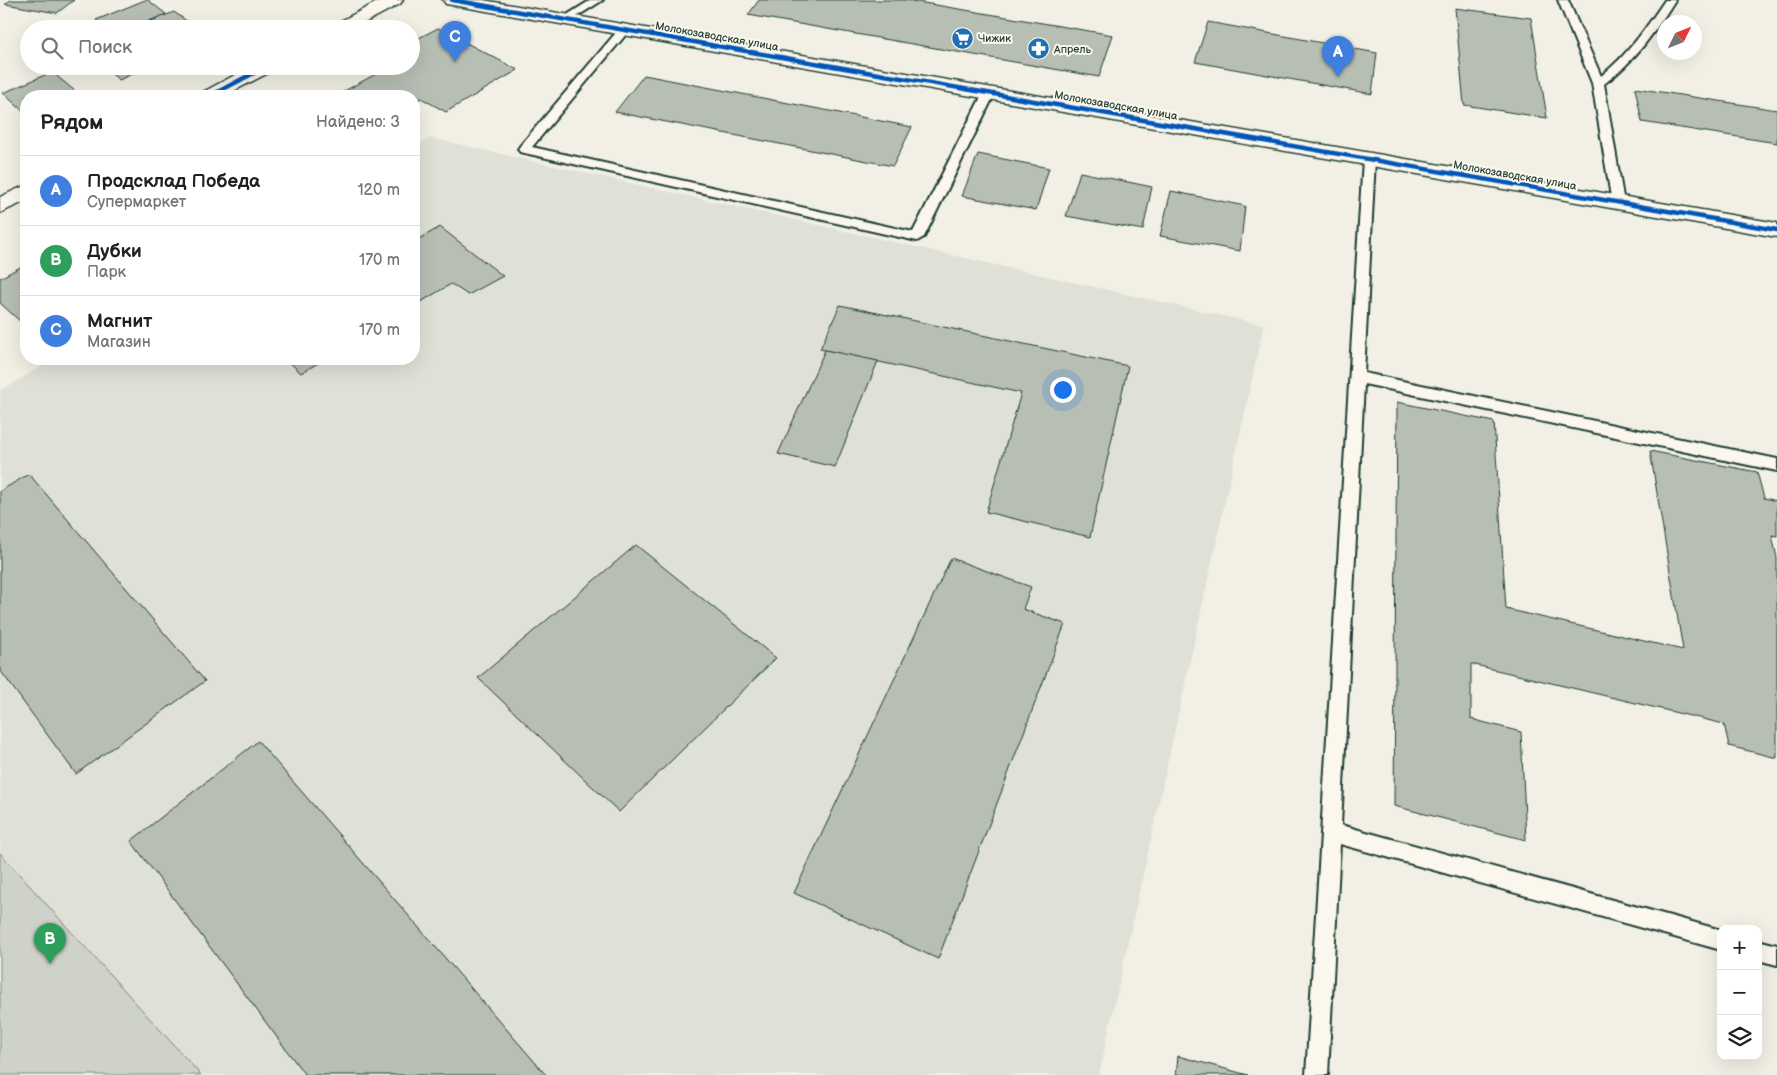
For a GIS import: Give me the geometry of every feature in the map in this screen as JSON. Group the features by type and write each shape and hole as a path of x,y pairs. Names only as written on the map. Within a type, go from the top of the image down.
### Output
{"street":[{"path":"356,20 394,0"},
{"name":"Молокозаводская улица","path":"452,0 1777,230"},
{"path":"221,90 250,75"},
{"path":"0,206 20,195"}],"lane":[{"path":"564,20 598,0"},
{"path":"1563,0 1598,83 1618,203"},
{"path":"1598,83 1618,69 1643,43 1670,0"},
{"path":"624,30 524,149 917,237 988,93"},
{"path":"1317,1075 1369,159"},
{"path":"1357,377 1777,465"},
{"path":"1331,830 1351,838 1717,939"},
{"path":"1762,951 1777,955"}],"shaded area":[{"path":"430,138 1264,325 1099,1075 201,1075 0,853 0,391 44,365 420,365 420,144"},
{"path":"0,853 201,1075 0,1075"}],"building":[{"path":"11,0 74,0 57,13 5,4"},
{"path":"145,0 148,0 166,14 152,20 96,20"},
{"path":"759,0 906,0 1113,35 1099,77 748,15"},
{"path":"1455,8 1531,18 1547,118 1464,105"},
{"path":"174,12 185,20 154,20"},
{"path":"1208,22 1377,53 1372,94 1195,62"},
{"path":"438,28 518,70 446,112 420,99 420,90 346,90 374,75 420,75 420,37"},
{"path":"45,75 56,75 74,90 20,90 20,109 3,93"},
{"path":"113,75 130,75 119,80"},
{"path":"644,75 912,127 893,166 615,112"},
{"path":"1635,88 1777,110 1777,143 1642,122"},
{"path":"978,154 1049,168 1036,210 962,196"},
{"path":"1080,172 1152,187 1143,230 1066,216"},
{"path":"1171,191 1245,206 1240,251 1160,236"},
{"path":"440,227 503,276 468,295 451,284 420,302 420,239"},
{"path":"20,267 20,321 0,303 0,278"},
{"path":"840,305 1128,366 1090,537 986,512 1021,393 820,349"},
{"path":"825,350 878,361 835,467 778,454"},
{"path":"292,365 315,365 301,373"},
{"path":"1397,402 1494,422 1506,609 1683,650 1650,451 1757,472 1764,498 1777,501 1777,536 1772,535 1777,558 1777,758 1729,746 1724,724 1471,664 1471,719 1521,732 1526,840 1394,806"},
{"path":"29,474 205,681 76,774 0,670 0,491"},
{"path":"636,545 776,658 619,812 478,678"},
{"path":"951,558 1031,587 1023,609 1065,624 938,959 794,893"},
{"path":"258,741 546,1075 305,1075 131,841"},
{"path":"1178,1056 1248,1075 1176,1075"}],"cycle path":[{"path":"452,0 1777,230"},
{"path":"221,90 250,75"}],"place":[{"name":"Чижик","path":"962,38"},
{"name":"Апрель","path":"1038,49"},
{"name":"Магнит","path":"455,62"},
{"name":"Продсклад Победа","path":"1338,77"},
{"name":"Дубки","path":"50,964"}]}
